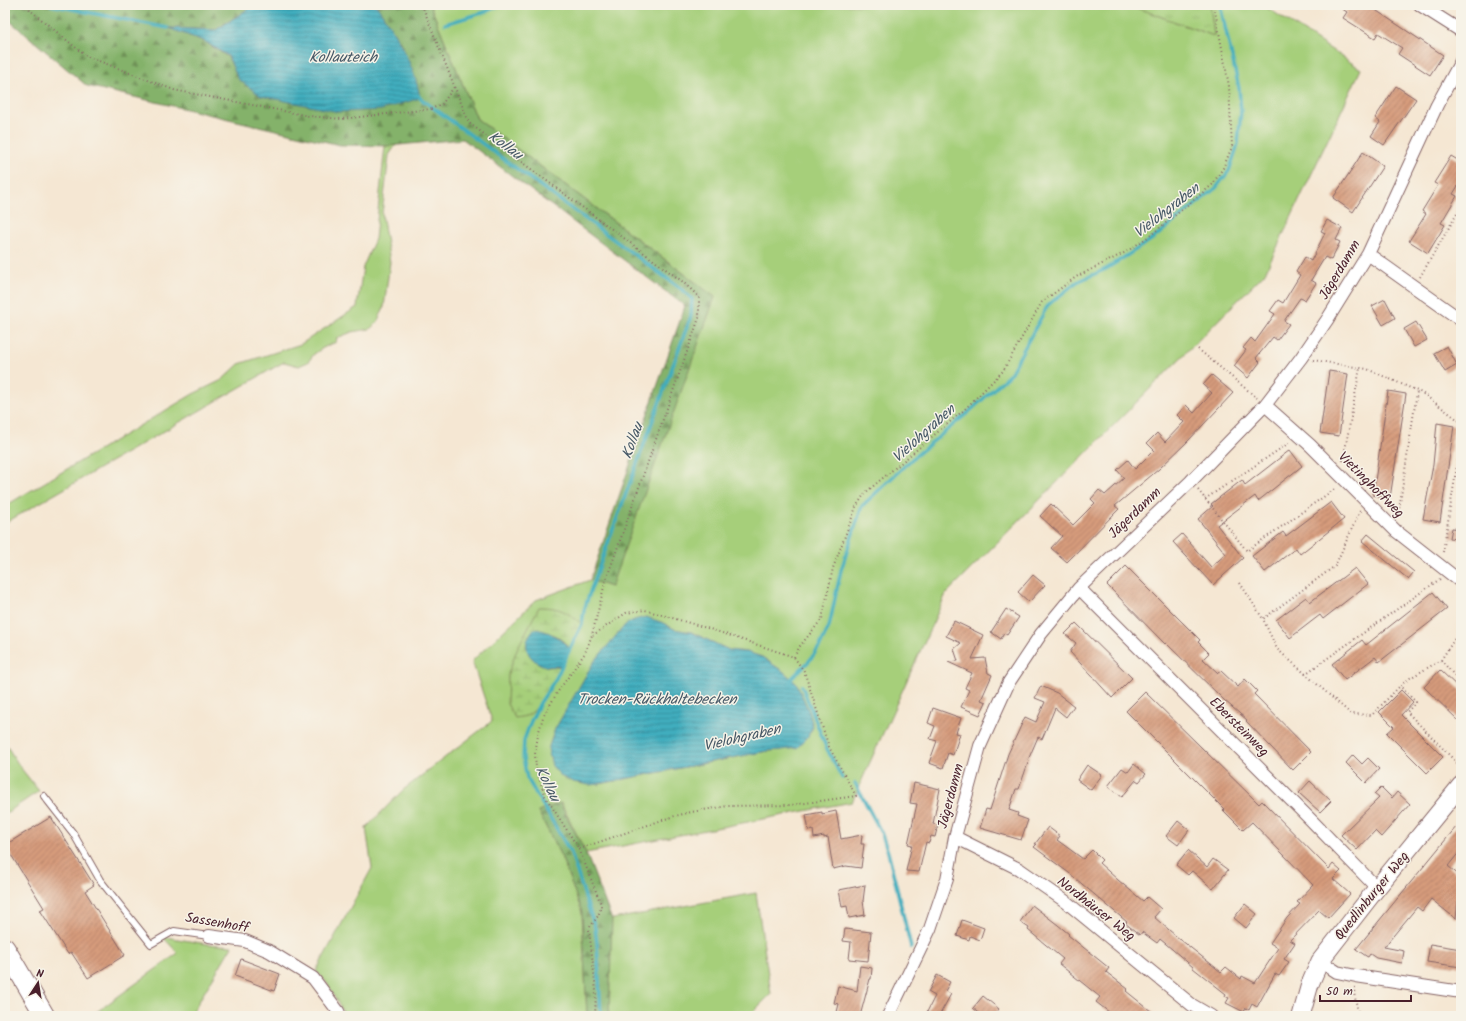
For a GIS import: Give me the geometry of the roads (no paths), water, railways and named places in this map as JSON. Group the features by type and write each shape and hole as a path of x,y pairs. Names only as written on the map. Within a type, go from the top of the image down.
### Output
{"main road":[{"path":"5,948 45,1016"}],"street":[{"path":"1420,5 1461,31"},
{"name":"Jägerdamm","path":"888,1016 930,929 947,879 955,837 980,746 1009,682 1041,634 1079,588 1190,481 1265,405 1301,358 1327,320 1368,254 1437,105 1461,61"},
{"path":"1368,254 1461,320"},
{"name":"Vietinghoffweg","path":"1265,405 1365,499 1396,531 1461,582"},
{"name":"Ebersteinweg","path":"1079,588 1312,821 1376,888"},
{"name":"Quedlinburger Weg","path":"1301,1016 1310,984 1320,961 1376,888 1461,785"},
{"name":"Nordhäuser Weg","path":"955,837 1019,869 1065,901 1192,1005 1211,1016"},
{"name":"Sassenhoff","path":"209,936 245,942 269,950 313,978 338,1011 340,1016"},
{"path":"1320,961 1337,972 1461,992"}],"lane":[{"name":"Sassenhoff","path":"44,796 74,833 100,880 151,944 174,931 209,936"}],"water":[{"name":"Kollauteich","path":"254,5 376,5 390,26 409,62 418,86 420,98 381,110 339,112 261,96 238,79 228,56 204,41 168,28 216,30"},
{"name":"Trocken-Rückhaltebecken","path":"646,617 661,622 674,629 691,632 729,650 747,652 762,657 784,672 797,684 809,712 813,727 807,738 797,748 767,751 599,784 589,785 573,782 562,777 552,766 548,749 555,729 593,663 625,625 634,620"},
{"path":"534,629 545,631 554,635 570,649 562,666 545,666 530,656 527,640"}],"waterway":[{"path":"51,5 168,28"},
{"path":"445,24 485,12 501,5"},
{"name":"Vielohgraben","path":"791,683 791,679 810,660 820,646 829,627 841,570 862,506 913,458 969,412 1010,374 1048,305 1077,282 1106,269 1154,238 1216,188 1229,171 1238,144 1241,111 1239,88 1220,5"},
{"name":"Kollau","path":"418,95 420,98 680,288 692,299 691,316 590,592 584,610 582,624 556,678 540,703 524,740 523,758 527,778 571,853 595,928 601,1016"},
{"path":"802,686 826,747 842,778"},
{"path":"855,783 881,832 888,852 911,947"}]}
